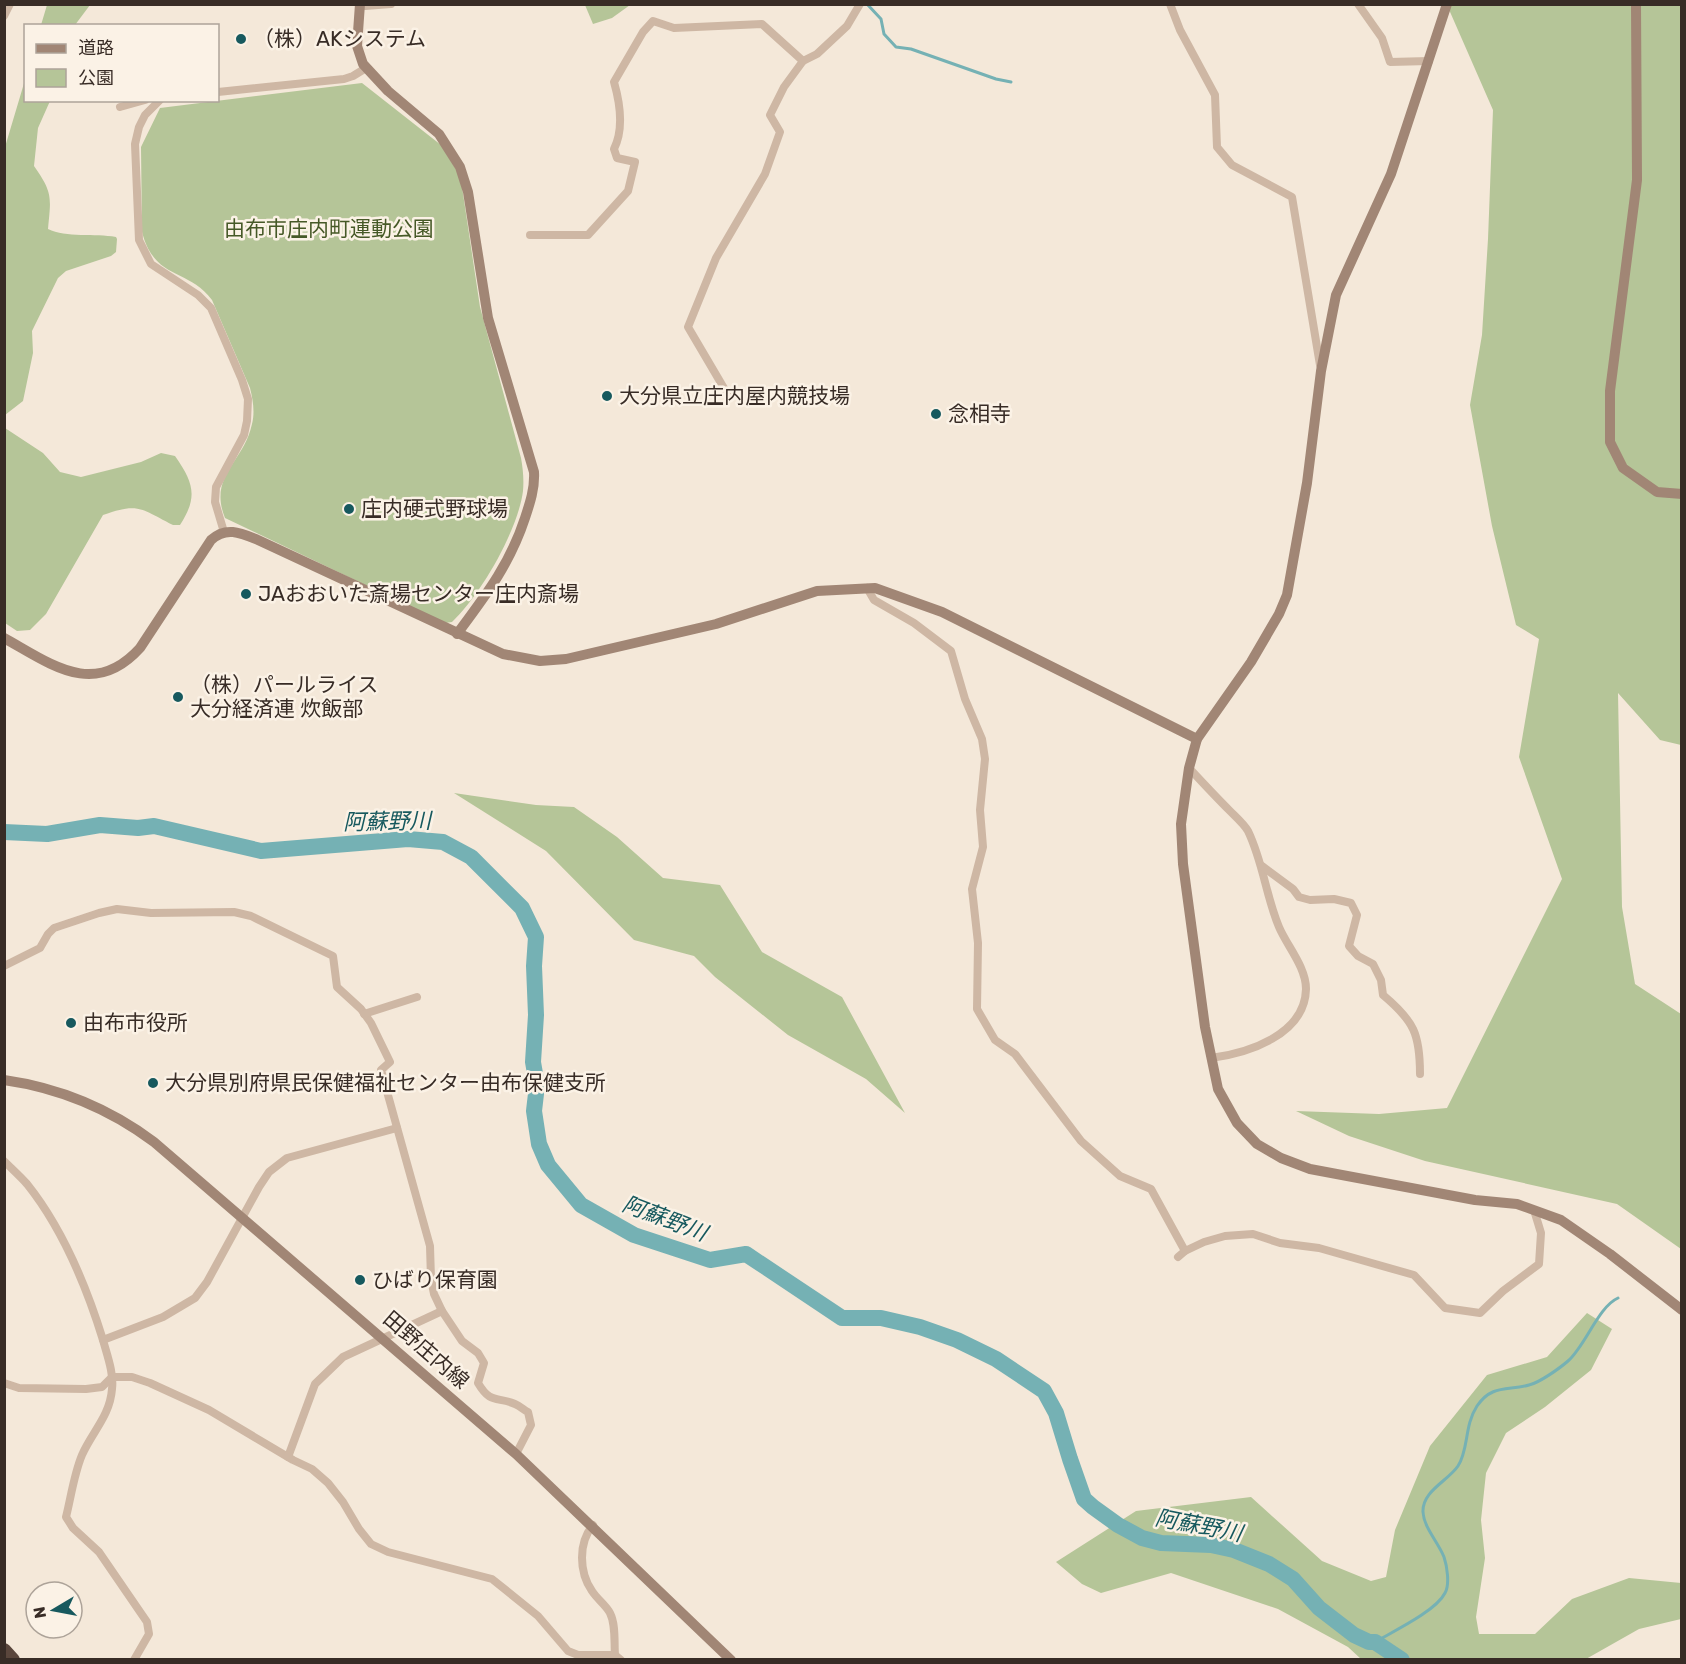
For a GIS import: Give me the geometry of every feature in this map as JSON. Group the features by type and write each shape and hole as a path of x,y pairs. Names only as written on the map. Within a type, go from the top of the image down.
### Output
{"highway":[{"path":"4,1650 13,1659"}],"street":[{"path":"4,16 9,4"},
{"path":"391,4 363,5 357,46 360,58 366,68 388,91 439,134 460,167 468,192 488,318 533,468 532,495 512,552 496,582 457,634"},
{"path":"728,395 688,327 716,258 765,174 780,132 770,116 784,87 803,61 817,54 847,26 860,4"},
{"path":"1170,4 1180,30 1215,95 1217,147 1232,165 1292,197 1321,371"},
{"path":"1358,4 1382,38 1390,62 1429,61"},
{"path":"1447,4 1391,174 1336,295 1321,371 1307,483 1287,595 1279,614 1251,662 1197,739 1189,768 1181,824 1183,864 1210,1058 1218,1089 1237,1123 1257,1144 1281,1158 1310,1169 1474,1200 1517,1204 1561,1220 1610,1254 1678,1307"},
{"path":"1636,4 1637,180 1610,391 1610,442 1623,468 1631,474 1657,492 1682,494"},
{"path":"530,235 588,235 628,192 635,162 617,158 614,149 620,137 618,96 614,82 643,32 653,21 674,28 762,24 803,61"},
{"path":"219,92 344,79 366,68"},
{"path":"120,108 139,102"},
{"path":"158,102 145,116 139,127 135,144 139,240 151,264 198,295 211,308 248,399 248,421 244,435 216,487 216,509 224,532"},
{"path":"4,638 59,668 75,674 87,675 118,667 140,648 210,542 224,532 237,532 502,654 540,661 566,659 716,624 817,591 874,588 942,612 1197,739"},
{"path":"867,588 874,600 914,623 951,651 965,699 982,739 985,759 980,810 982,847 972,889 978,943 977,1009 995,1040 1015,1054 1081,1141 1120,1176 1151,1189 1185,1251"},
{"path":"1189,768 1247,829 1262,866 1279,926 1299,965 1306,988 1302,1011 1275,1038 1251,1049 1210,1058"},
{"path":"1262,866 1293,889 1299,897 1310,900 1334,899 1351,903 1357,915 1349,946 1358,956 1373,964 1381,980 1383,996 1402,1011 1415,1031 1420,1053 1420,1074"},
{"path":"4,966 40,948 54,928 117,909 151,913 234,912 251,916 333,956 337,987 364,1014 390,1062 381,1070 428,1239 430,1279 434,1294 442,1311 462,1341 478,1353 484,1364 478,1383 483,1392 495,1400 514,1403 528,1412 531,1425 516,1454"},
{"path":"364,1014 417,997"},
{"name":"田野庄内線","path":"4,1080 58,1092 104,1109 162,1148 516,1454 593,1525 730,1659"},
{"path":"103,1340 163,1317 195,1298 207,1282 241,1217 269,1172 287,1158 397,1128"},
{"path":"4,1161 26,1183 64,1240 93,1308 103,1340 112,1377 112,1390 102,1422 82,1455 66,1517 73,1528 99,1552 147,1622 149,1634 134,1659"},
{"path":"1178,1257 1204,1242 1225,1236 1253,1234 1280,1242 1319,1248 1414,1275 1445,1308 1480,1313 1503,1291 1539,1264 1540,1233 1534,1210"},
{"path":"288,1457 315,1384 343,1358 442,1311"},
{"path":"4,1383 19,1388 86,1389 102,1387 112,1377 132,1377 150,1383 209,1410 312,1469 328,1483 370,1544 388,1552 492,1580 538,1616 568,1652 578,1655 618,1657 609,1612 592,1592 585,1578 583,1539 593,1525"}],"green space":[{"path":"47,4 90,5 76,24 41,24"},
{"path":"585,5 630,5 612,18 593,24"},
{"path":"1447,5 1681,5 1681,745 1660,740 1618,693 1622,907 1635,984 1681,1014 1681,1249 1617,1204 1425,1161 1349,1136 1296,1111 1379,1114 1447,1108 1562,879 1519,757 1539,639 1516,625 1492,526 1470,405 1482,335 1493,110"},
{"path":"24,83 24,102 50,102 38,128 34,166 48,189 50,209 48,229 55,232 108,236 117,239 116,252 111,256 66,271 58,278 32,331 33,353 23,401 5,415 5,147"},
{"name":"由布市庄内町運動公園","path":"362,83 441,145 457,171 462,187 480,307 522,462 523,491 514,524 497,561 475,596 452,622 445,623 225,518 221,491 229,469 242,449 252,424 253,406 250,388 212,300 192,282 172,272 155,259 142,232 141,147 160,108"},
{"path":"5,428 43,453 60,472 81,477 141,462 161,453 175,456 190,482 191,490 189,506 180,525 173,525 146,511 133,508 103,515 46,614 30,630 17,631 5,623"},
{"path":"454,793 536,805 574,807 617,837 663,878 720,885 762,952 842,997 905,1113 866,1079 788,1035 715,977 694,956 634,940 546,851"},
{"path":"1587,1313 1612,1329 1591,1370 1545,1407 1506,1433 1486,1473 1481,1520 1485,1558 1476,1617 1479,1634 1535,1634 1572,1599 1629,1578 1681,1583 1681,1619 1639,1629 1586,1659 1361,1659 1348,1647 1278,1609 1171,1573 1101,1593 1082,1584 1056,1562 1136,1511 1251,1497 1322,1561 1371,1581 1386,1577 1395,1530 1430,1446 1487,1375 1547,1357"}],"waterway":[{"path":"867,4 881,19 884,34 896,47 911,49 996,79 1011,82"},
{"name":"阿蘇野川","path":"4,832 47,834 100,825 138,828 154,826 261,851 408,839 443,842 471,857 522,908 536,937 534,966 536,1015 533,1062 537,1085 534,1111 539,1144 548,1165 581,1205 634,1235 710,1260 746,1254 842,1318 881,1318 920,1327 957,1340 996,1359 1044,1391 1056,1413 1084,1499 1093,1507 1118,1525 1142,1538 1161,1543 1211,1545 1234,1550 1269,1564 1293,1579 1319,1608 1354,1635 1369,1642 1375,1642 1402,1660"},
{"path":"1375,1642 1424,1614 1440,1600 1447,1589 1445,1561 1426,1524 1424,1505 1431,1492 1458,1466 1464,1452 1470,1421 1477,1406 1488,1394 1533,1384 1568,1361 1581,1346 1604,1309 1618,1298"}],"place":[{"name":"（株）AKシステム","path":"241,39"},
{"name":"大分県立庄内屋内競技場","path":"607,396"},
{"name":"念相寺","path":"936,414"},
{"name":"庄内硬式野球場","path":"349,509"},
{"name":"JAおおいた斎場センター庄内斎場","path":"246,594"},
{"name":"（株）パールライス 大分経済連 炊飯部","path":"178,697"},
{"name":"由布市役所","path":"71,1023"},
{"name":"大分県別府県民保健福祉センター由布保健支所","path":"153,1083"},
{"name":"ひばり保育園","path":"360,1280"}]}
